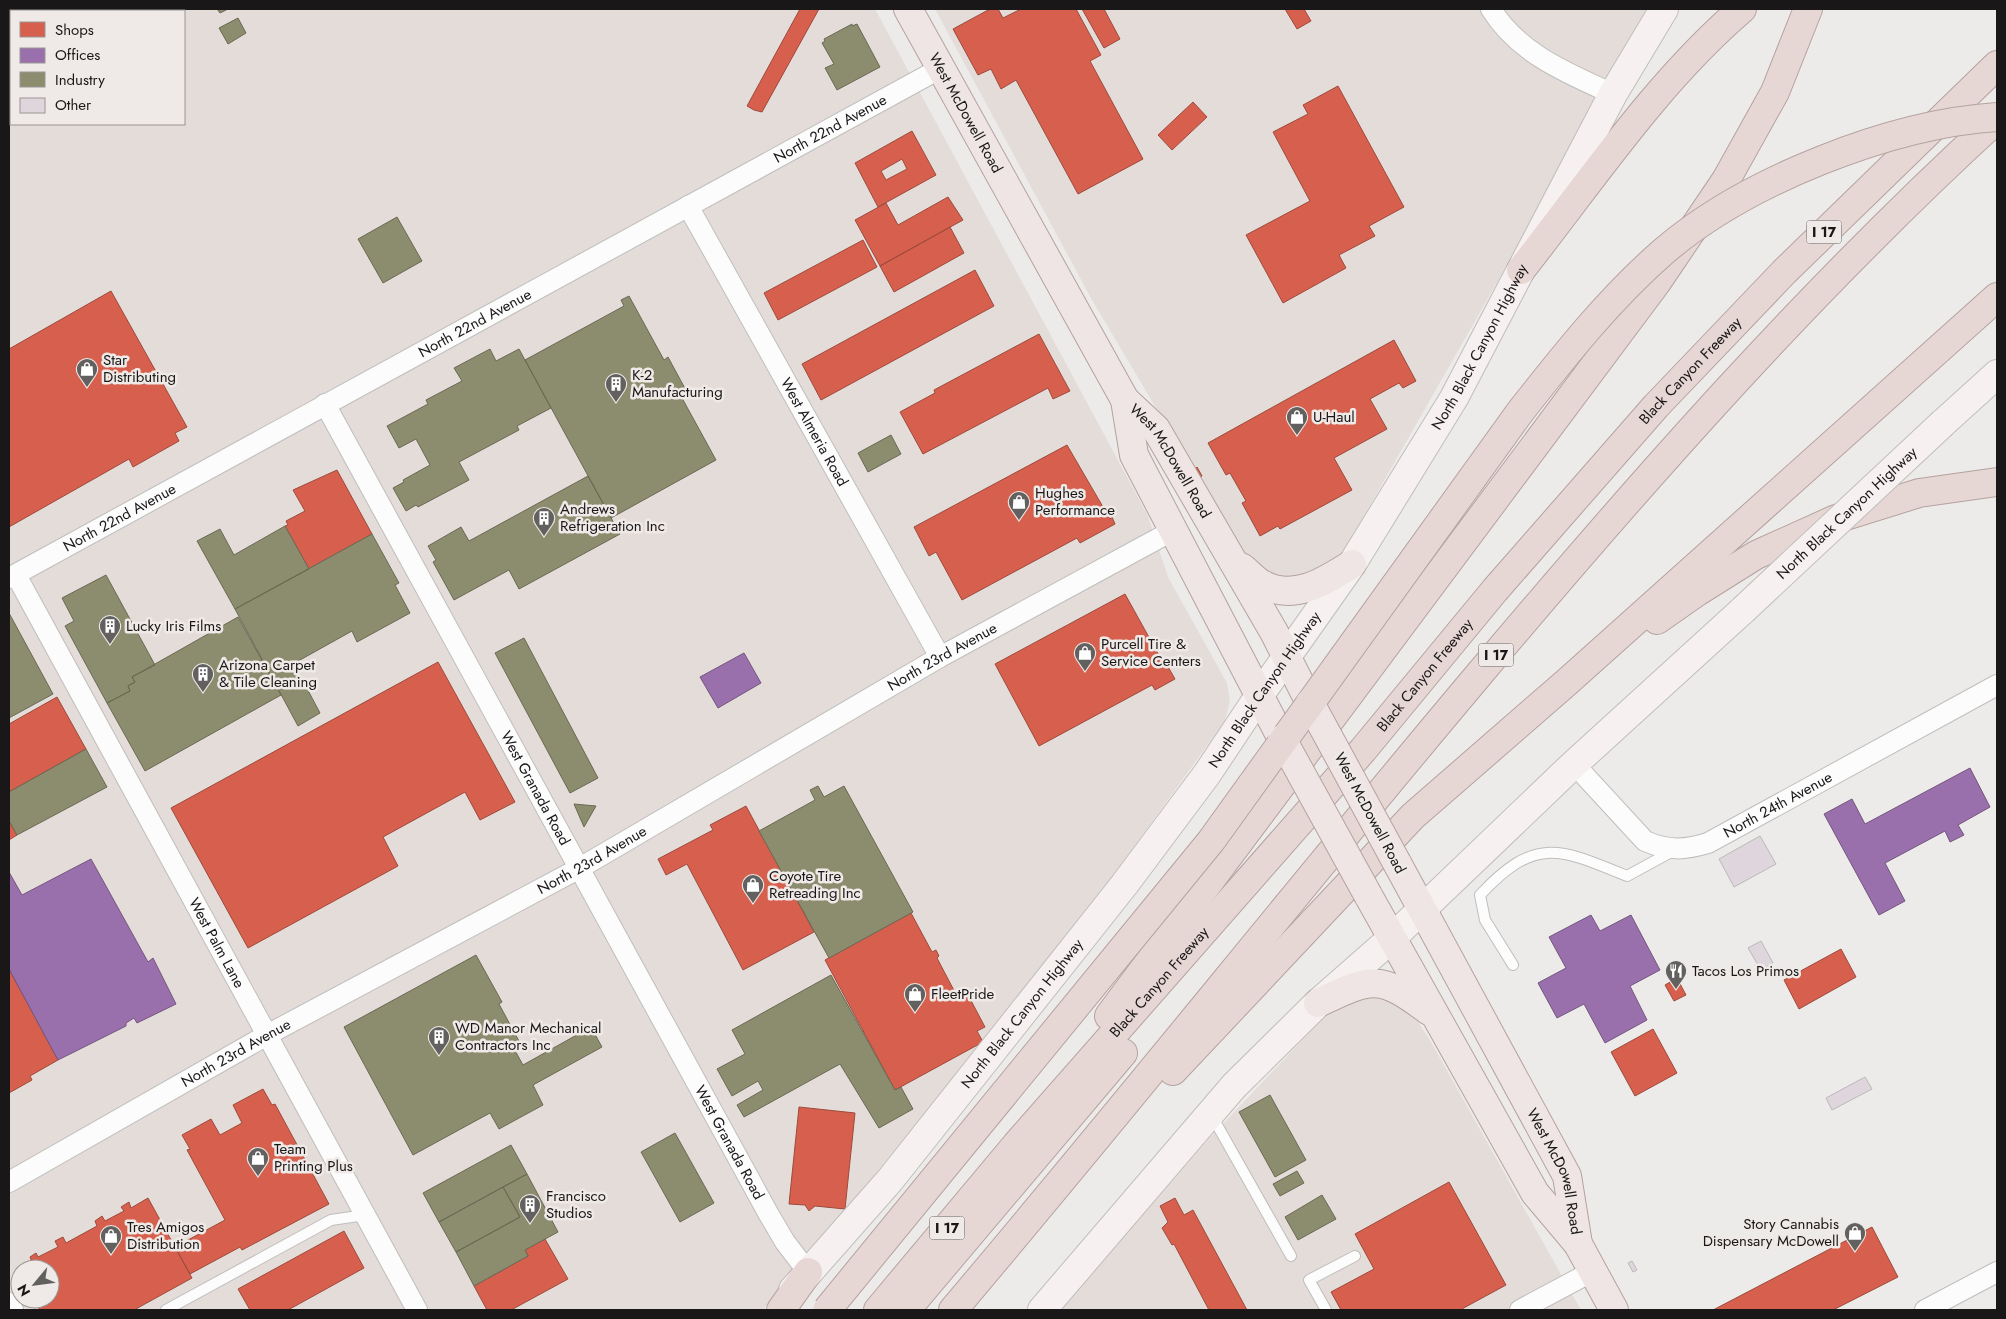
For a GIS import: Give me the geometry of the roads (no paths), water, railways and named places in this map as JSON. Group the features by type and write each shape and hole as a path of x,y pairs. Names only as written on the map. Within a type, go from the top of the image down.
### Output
{"highway":[{"path":"1521,270 1624,132 1684,66 1742,9"},
{"path":"1016,1145 1081,1053 1657,282 1731,171 1775,92 1808,10"},
{"name":"Black Canyon Freeway","path":"878,1310 1016,1145 1365,747 1598,472 1696,362 1784,272 1997,65"},
{"path":"828,1310 1210,841 1520,412 1574,343 1635,278 1665,250 1704,222 1777,181 1818,163 1900,135 1941,124 1997,118"},
{"name":"I 17","path":"953,1310 1028,1222 1400,769 1624,504 1729,386 1812,298 1902,208 1997,118"},
{"path":"1028,1222 1136,1111 1413,816 1567,682 1997,297"},
{"path":"906,1310 1562,534 1596,491 1598,472"},
{"path":"1567,682 1697,592 1756,555 1836,519 1919,493 1997,482"},
{"path":"781,1310 808,1272"}],"main road":[{"name":"West McDowell Road","path":"908,9 1125,400 1156,429 1287,656 1310,703 1567,1176 1578,1244"},
{"name":"North Black Canyon Highway","path":"776,1310 890,1180 1124,885 1207,774 1259,696 1352,564 1454,398 1613,94 1664,9"},
{"name":"North Black Canyon Highway","path":"1042,1310 1234,1086 1318,1003 1392,938 1574,764 1997,374"},
{"name":"West McDowell Road","path":"1125,400 1134,455 1282,739 1535,1193 1578,1244 1614,1310"},
{"path":"1230,557 1260,584 1282,592 1313,587 1352,564"},
{"path":"1318,1003 1360,984 1378,982 1399,989 1435,1015"}],"street":[{"path":"1491,9 1502,26 1530,51 1559,69 1613,94"},
{"name":"North 22nd Avenue","path":"12,576 941,68"},
{"name":"West Almeria Road","path":"688,206 940,657"},
{"name":"West Granada Road","path":"325,404 578,869 768,1212 785,1242 808,1272"},
{"name":"North 23rd Avenue","path":"9,1182 267,1035 578,869 940,657 1172,531"},
{"name":"West Palm Lane","path":"12,576 267,1035 417,1310"},
{"name":"North 24th Avenue","path":"1574,764 1645,841 1660,848 1676,850 1708,843 1997,685"},
{"path":"1520,1310 1593,1271"},
{"path":"1925,1310 1997,1272"},
{"path":"9,1303 13,1310"}],"lane":[{"path":"1513,965 1485,920 1480,895 1499,875 1533,855 1553,852 1576,855 1627,876 1676,850"},
{"path":"1210,1114 1291,1256"},
{"path":"166,1310 331,1220 365,1215"},
{"path":"1326,1310 1309,1280 1356,1256"}],"place":[{"name":"Star Distributing","path":"87,388"},
{"name":"K-2 Manufacturing","path":"616,403"},
{"name":"U-Haul","path":"1297,436"},
{"name":"Hughes Performance","path":"1019,521"},
{"name":"Andrews Refrigeration Inc","path":"544,537"},
{"name":"Lucky Iris Films","path":"110,645"},
{"name":"Purcell Tire & Service Centers","path":"1085,672"},
{"name":"Arizona Carpet & Tile Cleaning","path":"203,693"},
{"name":"Coyote Tire Retreading Inc","path":"753,904"},
{"name":"Tacos Los Primos","path":"1676,990"},
{"name":"FleetPride","path":"915,1013"},
{"name":"WD Manor Mechanical Contractors Inc","path":"439,1056"},
{"name":"Team Printing Plus","path":"258,1177"},
{"name":"Francisco Studios","path":"530,1224"},
{"name":"Story Cannabis Dispensary McDowell","path":"1855,1252"},
{"name":"Tres Amigos Distribution","path":"111,1255"}]}
